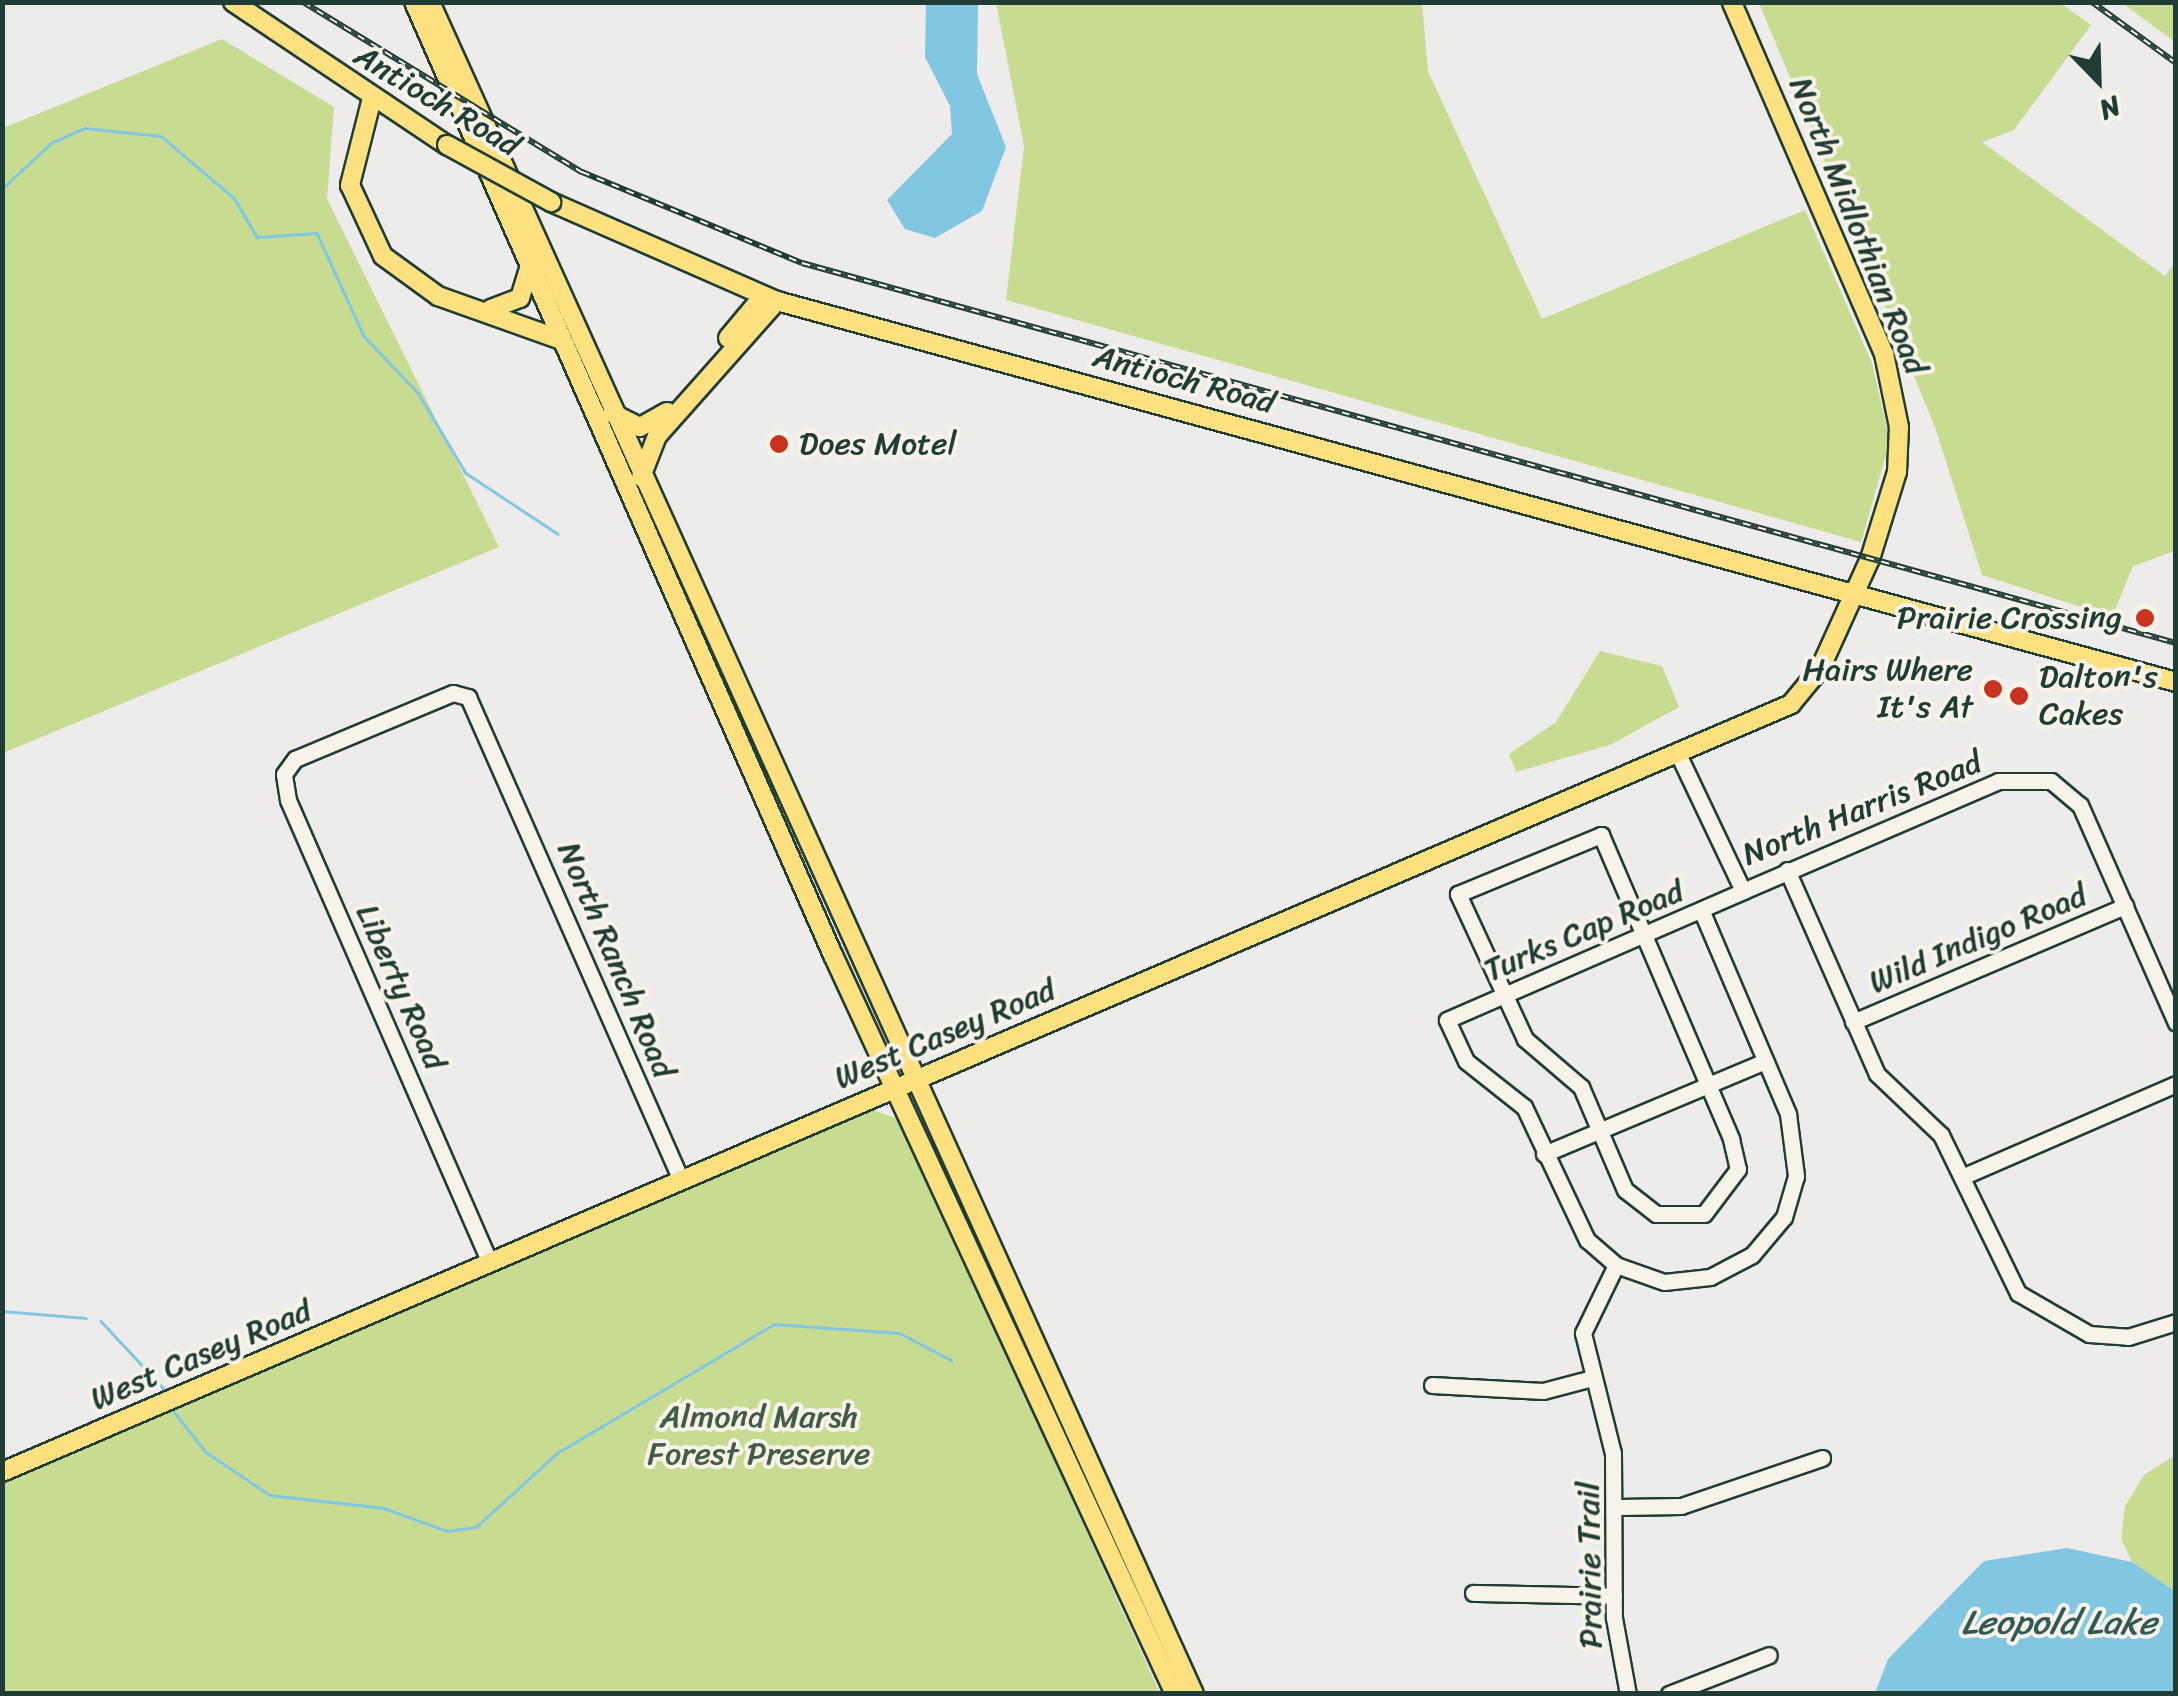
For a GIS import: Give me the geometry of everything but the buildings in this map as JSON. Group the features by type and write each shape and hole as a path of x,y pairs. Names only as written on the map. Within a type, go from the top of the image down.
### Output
{"main road":[{"name":"Antioch Road","path":"233,2 371,102 448,146 551,202 770,298 2176,682"},
{"path":"414,2 563,342 904,1084 1194,1694"},
{"path":"430,2 1176,1694"},
{"name":"North Midlothian Road","path":"1732,2 1894,388 1897,472 1856,592"},
{"path":"371,102 350,185 367,234 405,276 486,310 548,328 563,342"},
{"path":"486,310 520,298 528,262"},
{"path":"612,413 640,427 663,417 770,298"},
{"path":"641,478 656,436 770,298"},
{"name":"West Casey Road","path":"2,1472 1679,756 1791,704 1820,669 1856,592"}],"street":[{"name":"North Ranch Road","path":"320,749 458,692 478,710 681,1180"},
{"name":"Liberty Road","path":"320,749 290,764 288,800 490,1263"},
{"name":"North Harris Road","path":"1679,756 1743,891 1787,870 2029,776 2080,805 2176,1023"},
{"path":"1600,835 1644,935 1708,1084 1738,1169 1704,1214 1682,1219 1640,1205 1581,1086 1525,1039 1458,894 1600,835"},
{"path":"1787,870 1877,1074 1931,1122 1962,1177 2007,1280 2039,1312 2111,1337 2176,1322"},
{"name":"Turks Cap Road","path":"1544,1154 1524,1107 1466,1061 1446,1020 1743,891"},
{"name":"Wild Indigo Road","path":"1853,1022 2125,906"},
{"path":"1702,912 1765,1061 1797,1152 1793,1192 1775,1230 1752,1256 1710,1277 1664,1282 1616,1265 1575,1224 1544,1154 1765,1061"},
{"path":"1962,1177 2176,1084"},
{"name":"Prairie Trail","path":"1616,1265 1584,1334 1618,1508 1614,1596 1628,1694"},
{"path":"1432,1385 1544,1391 1592,1378"},
{"path":"1618,1508 1681,1506 1822,1458"},
{"path":"1474,1593 1614,1596"},
{"path":"1669,1694 1769,1655"}],"green space":[{"path":"996,3 1422,3 1428,71 1542,319 1805,210 1872,363 1890,441 1861,542 1006,300 1024,146"},
{"path":"1759,3 2060,3 2091,25 2014,130 1982,142 2165,276 2175,262 2175,551 2133,566 2112,617 1982,575 1935,427"},
{"path":"2122,3 2175,3 2175,42"},
{"path":"222,39 334,107 327,199 499,547 3,753 3,128"},
{"path":"1600,651 1662,666 1679,707 1610,745 1516,772 1509,754 1556,722"},
{"name":"Almond Marsh Forest Preserve","path":"870,1109 899,1119 1160,1693 3,1694 3,1477"},
{"path":"2175,1455 2175,1591 2132,1562 2121,1539 2125,1506 2144,1475"}],"water":[{"path":"926,3 978,3 977,74 1006,147 982,211 935,238 905,229 887,200 952,134 950,106 925,57"},
{"name":"Leopold Lake","path":"2067,1548 2132,1562 2175,1591 2175,1693 1875,1693 1888,1659 1984,1561"}],"waterway":[{"path":"2,189 51,143 85,128 161,136 235,199 257,237 317,233 364,336 419,394 466,473 558,534"},
{"path":"2,1311 86,1318"},
{"path":"101,1321 166,1391"},
{"path":"172,1409 206,1452 270,1495 384,1508 447,1531 476,1527 557,1453 774,1324 900,1333 951,1360"},
{"path":"2,1689 7,1694"}],"railway":[{"path":"303,2 582,172 802,263 2176,643"},
{"path":"2092,2 2176,63"}],"place":[{"name":"Does Motel","path":"779,444"},
{"name":"Prairie Crossing","path":"2145,618"},
{"name":"Hairs Where It's At","path":"1993,689"},
{"name":"Dalton's Cakes","path":"2019,696"}]}
